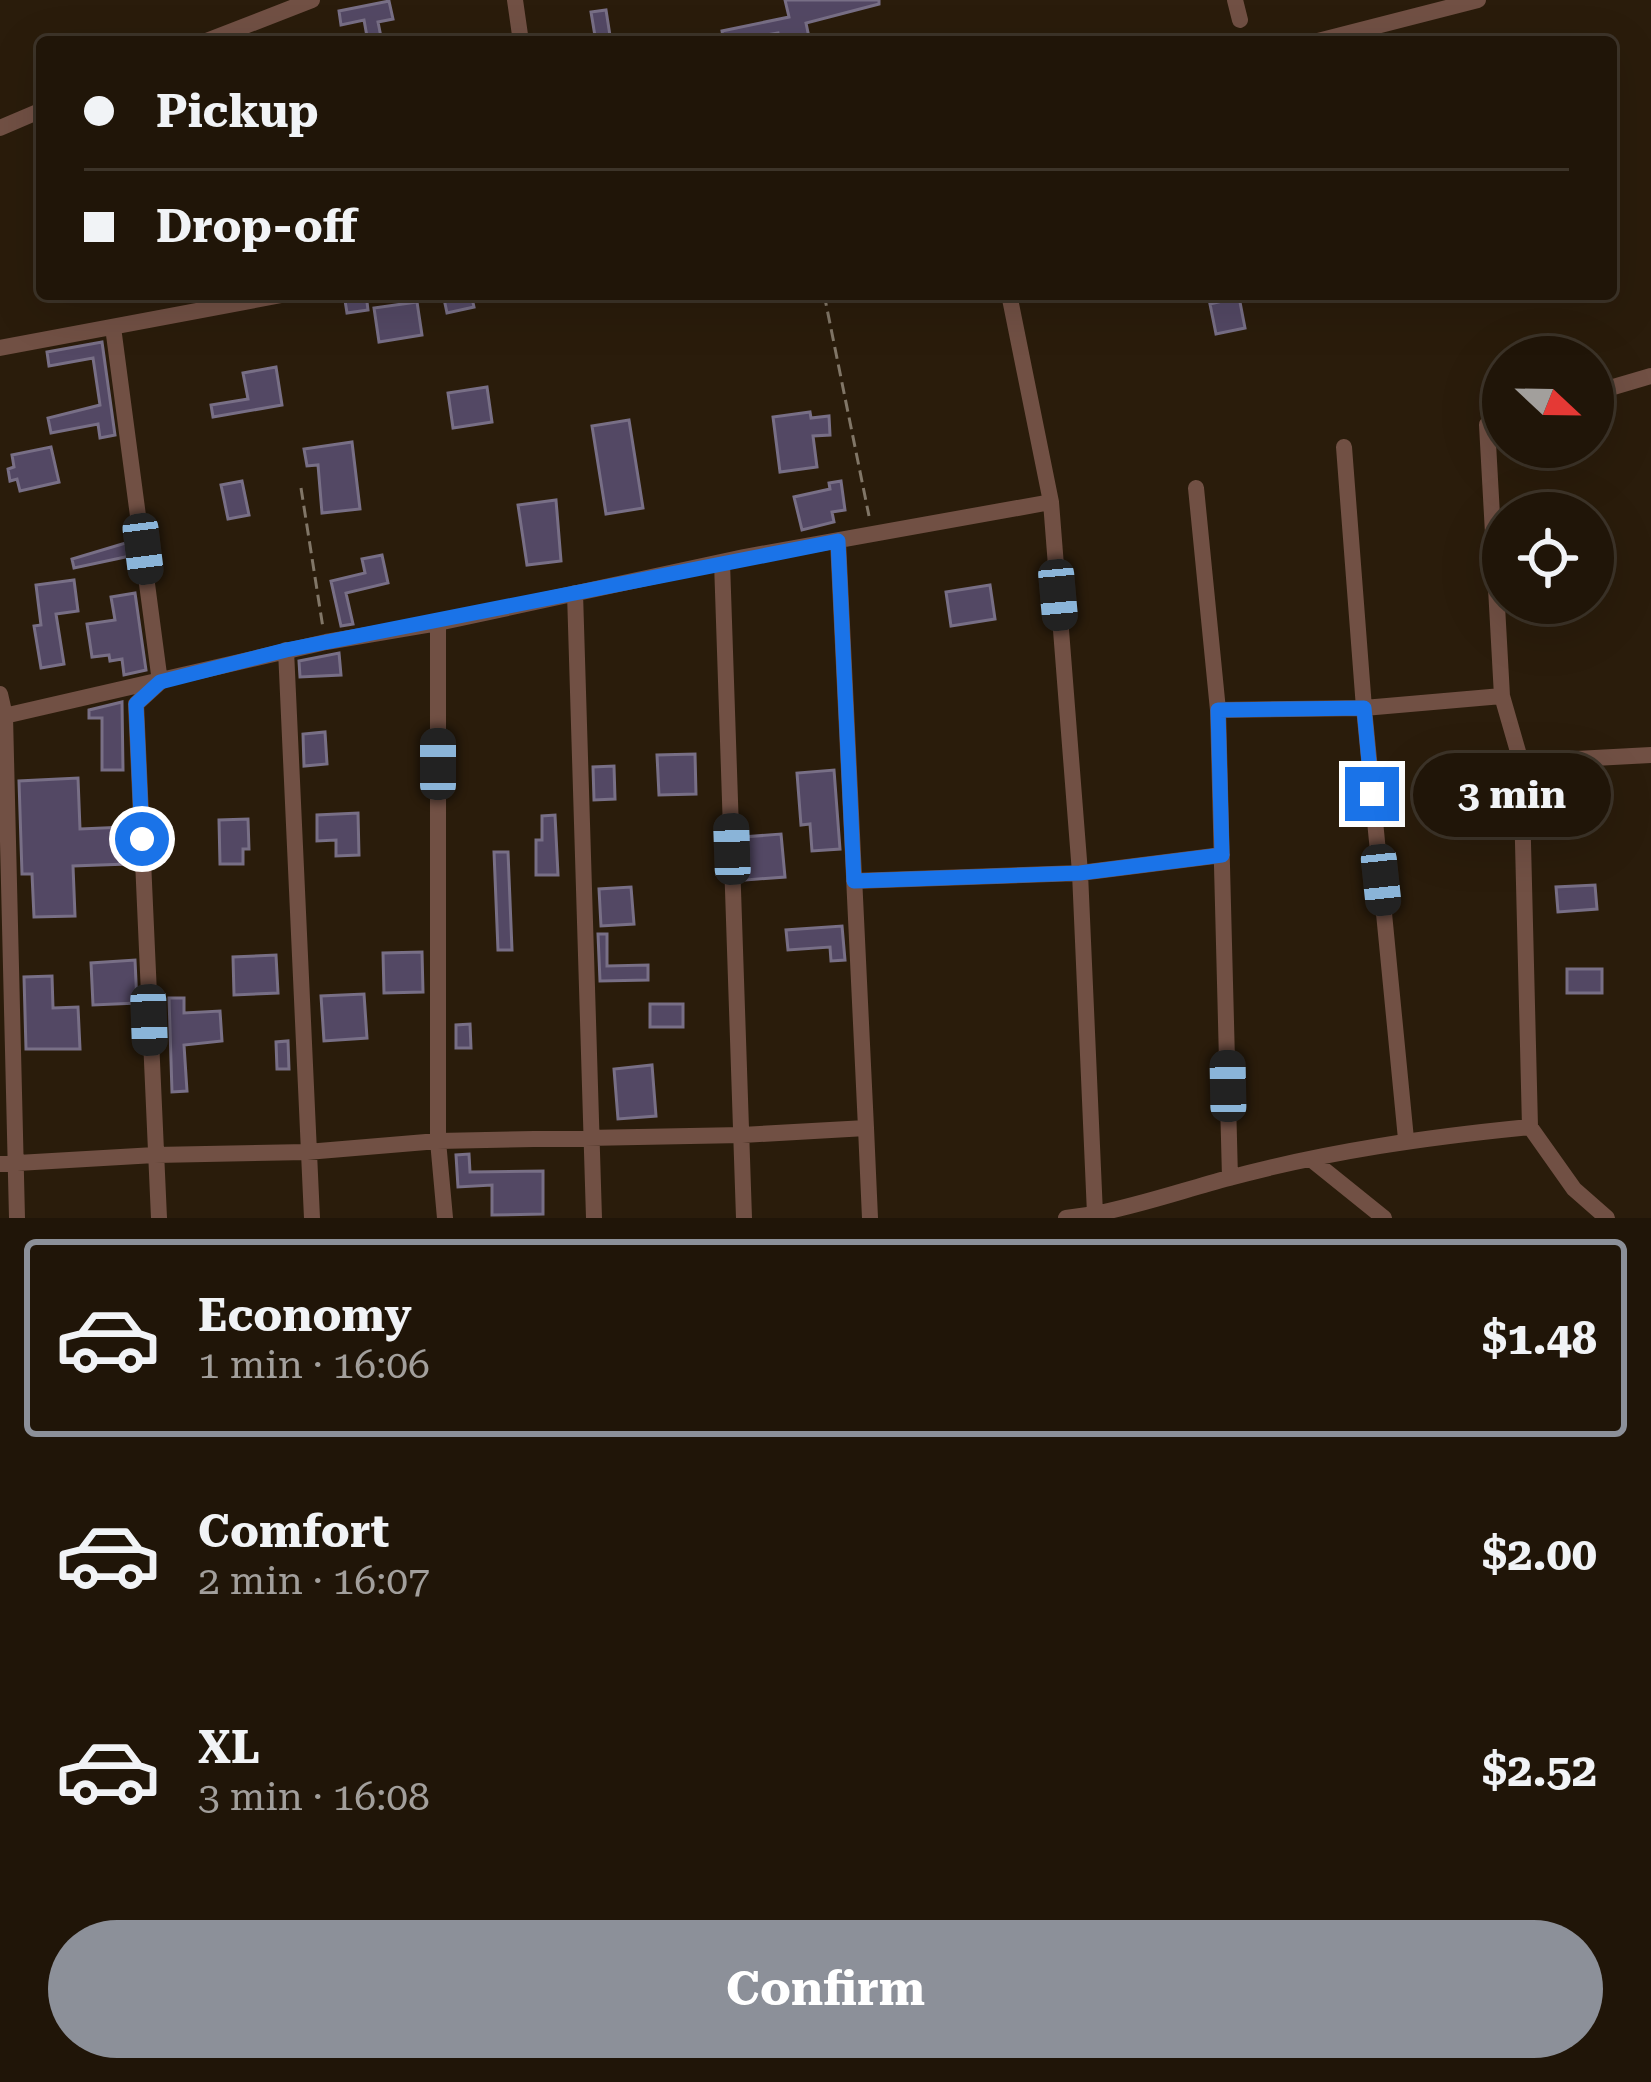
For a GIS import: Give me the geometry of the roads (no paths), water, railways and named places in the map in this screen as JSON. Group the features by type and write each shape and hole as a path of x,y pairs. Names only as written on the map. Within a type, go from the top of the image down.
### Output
{"street":[{"path":"219,36 312,0"},
{"path":"515,0 520,36"},
{"path":"1235,0 1240,20"},
{"path":"1337,36 1478,0"},
{"path":"0,128 36,113"},
{"path":"0,348 255,300"},
{"path":"1011,300 1051,502 1080,873 1095,1214"},
{"path":"113,327 160,682"},
{"path":"1614,387 1651,376"},
{"path":"1344,447 1406,1139"},
{"path":"1489,468 1502,696 1521,763 1530,1127 1574,1189 1607,1218"},
{"path":"1196,488 1218,710 1230,1178"},
{"path":"2,717 286,650 1051,502"},
{"path":"838,541 870,1218"},
{"path":"722,562 744,1218"},
{"path":"575,593 594,1218"},
{"path":"438,623 438,1141 445,1218"},
{"path":"286,650 312,1218"},
{"path":"159,1218 136,704 160,682"},
{"path":"0,694 7,1164 17,1218"},
{"path":"1218,710 1364,708 1502,696"},
{"path":"1521,763 1651,755"},
{"path":"854,881 1080,873 1222,855"},
{"path":"1066,1218 1145,1204 1230,1178 1406,1139 1530,1127"},
{"path":"7,1164 307,1152 438,1141 742,1136 866,1128"},
{"path":"1312,1160 1384,1218"},
{"path":"1145,1204 1161,1218"}]}
